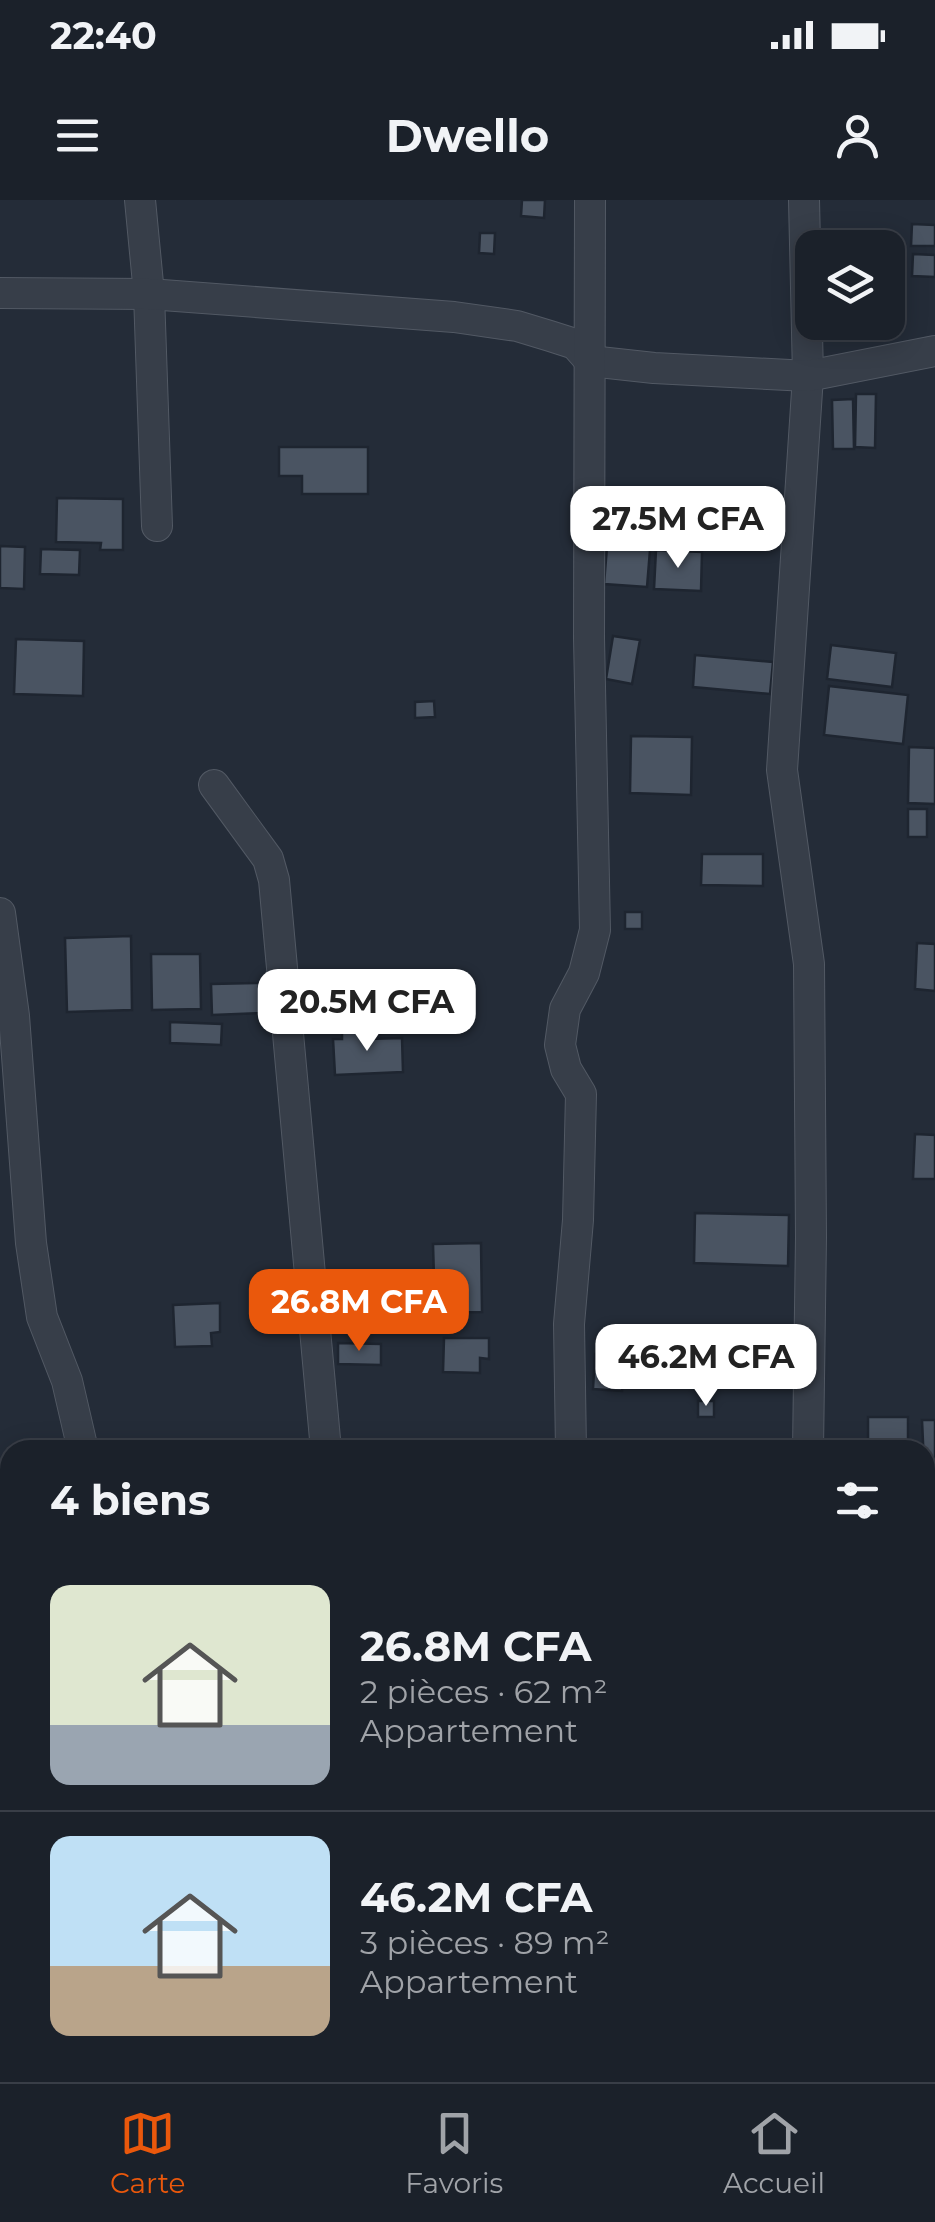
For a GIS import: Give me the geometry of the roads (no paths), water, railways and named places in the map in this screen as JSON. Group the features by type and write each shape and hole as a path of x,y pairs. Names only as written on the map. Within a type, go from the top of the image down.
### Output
{"street":[{"path":"140,200 149,294 157,526"},
{"path":"571,1440 570,1324 578,1220 581,1094 566,1070 560,1045 565,1010 584,972 595,930 589,638 590,200"},
{"path":"804,200 808,376 782,770 809,964 808,1440"},
{"path":"0,293 149,294 454,317 517,326 575,344 590,361 808,376 935,351"},
{"path":"214,786 260,847 274,880 325,1440"},
{"path":"0,912 14,1016 31,1244 42,1317 67,1382 81,1440"}]}
